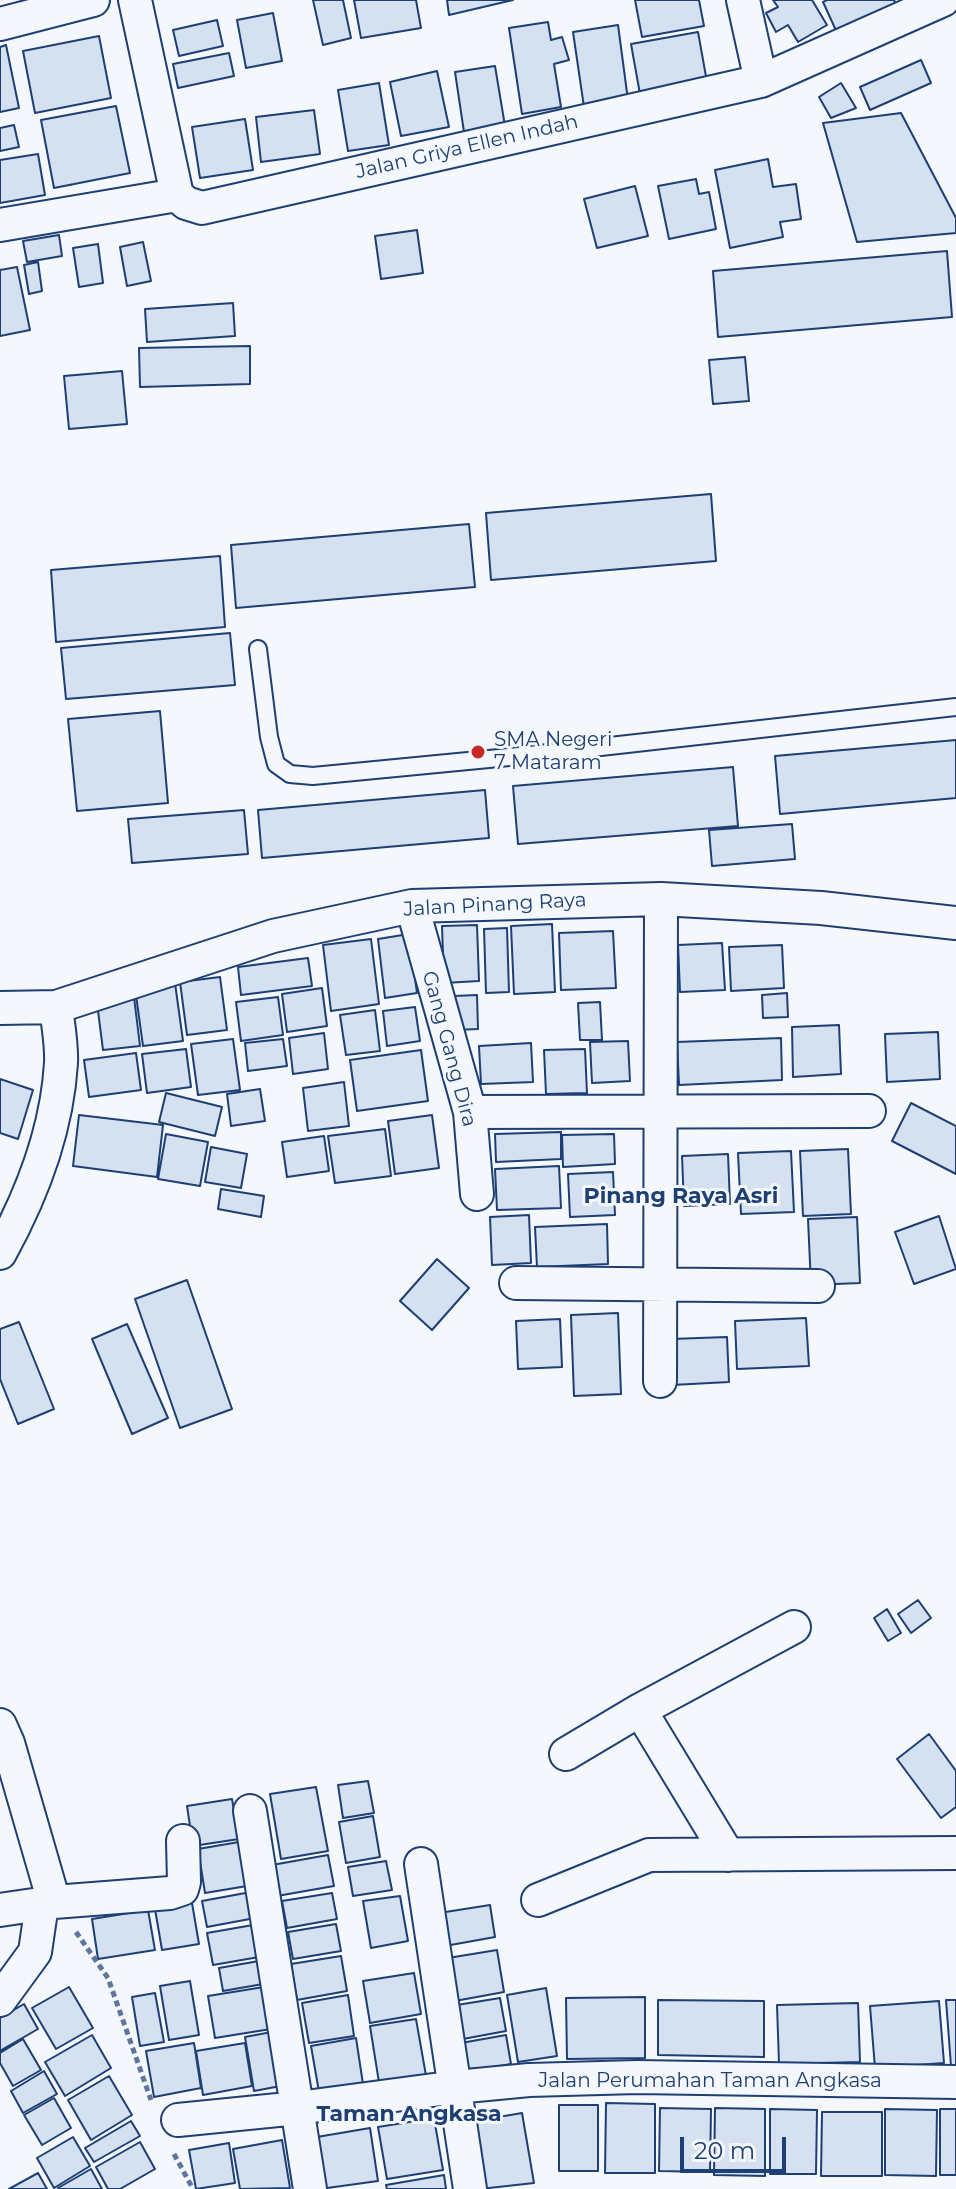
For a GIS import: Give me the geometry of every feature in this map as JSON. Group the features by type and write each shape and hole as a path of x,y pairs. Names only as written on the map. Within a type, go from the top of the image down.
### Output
{"street":[{"path":"0,24 93,0"},
{"path":"0,225 177,195 135,0"},
{"path":"743,0 761,81"},
{"name":"Jalan Griya Ellen Indah","path":"177,195 186,203 202,208 761,81 943,0"},
{"path":"660,1381 661,899"},
{"name":"Jalan Pinang Raya","path":"0,1008 56,1007 273,936 412,906 661,899 821,908 956,923"},
{"name":"Gang Gang Dira","path":"412,906 470,1112 477,1194"},
{"path":"0,1253 25,1207 52,1124 61,1062 56,1007"},
{"path":"470,1112 659,1109 869,1111"},
{"path":"516,1283 818,1286"},
{"path":"566,1754 640,1710 794,1627"},
{"path":"640,1710 728,1855"},
{"path":"0,1725 8,1743 48,1903 35,1952 0,2000"},
{"path":"250,1811 310,2189"},
{"path":"0,1910 170,1893 182,1889 183,1841"},
{"path":"538,1900 649,1855 956,1853"},
{"path":"421,1864 470,2189"},
{"name":"Jalan Perumahan Taman Angkasa","path":"165,2112 298,2108 529,2080 637,2077 956,2082"}],"lane":[{"path":"258,649 269,737 276,764 290,774 313,776 560,752 956,707"}],"path":[{"path":"48,1903 108,1978 165,2112"},
{"path":"173,2152 193,2189"}],"building":[{"path":"313,0 343,0 351,38 323,45"},
{"path":"354,0 416,0 421,28 361,38"},
{"path":"447,0 513,0 449,15"},
{"path":"635,0 699,0 704,26 642,37"},
{"path":"773,0 812,0 827,25 798,42 788,25 776,32 766,13 778,7"},
{"path":"894,0 898,9 839,37 823,2"},
{"path":"273,13 282,61 246,68 237,20"},
{"path":"217,20 223,46 179,56 173,30"},
{"path":"548,22 551,40 562,37 569,60 554,64 561,107 522,114 509,28"},
{"path":"618,25 628,100 584,107 573,32"},
{"path":"698,32 707,82 640,94 631,44"},
{"path":"99,36 111,98 35,113 23,51"},
{"path":"6,45 19,108 0,112 0,47"},
{"path":"229,53 234,76 178,88 173,64"},
{"path":"921,60 931,83 870,110 860,87"},
{"path":"495,66 505,126 464,132 455,72"},
{"path":"437,71 449,127 401,136 390,82"},
{"path":"379,83 389,145 348,151 338,90"},
{"path":"841,83 856,108 831,118 819,97"},
{"path":"116,106 130,173 54,188 41,120"},
{"path":"314,110 320,154 261,162 256,117"},
{"path":"901,113 956,218 956,233 857,242 823,123"},
{"path":"245,119 253,170 200,178 192,127"},
{"path":"14,125 19,147 0,151 0,128"},
{"path":"38,154 45,195 0,203 0,160"},
{"path":"768,159 773,187 796,184 801,219 780,222 783,237 730,248 715,170"},
{"path":"696,179 699,194 709,192 716,229 669,239 658,186"},
{"path":"635,186 648,236 597,248 584,199"},
{"path":"417,230 423,273 381,279 375,236"},
{"path":"59,235 62,256 27,262 23,241"},
{"path":"143,242 151,281 127,286 120,247"},
{"path":"98,244 103,283 79,287 73,248"},
{"path":"947,251 952,317 718,337 713,271"},
{"path":"38,262 42,291 29,294 24,265"},
{"path":"17,267 30,330 0,336 0,270"},
{"path":"233,303 235,336 147,342 145,309"},
{"path":"250,346 250,384 140,387 139,348"},
{"path":"745,357 749,401 713,404 709,360"},
{"path":"122,371 127,424 69,429 64,376"},
{"path":"711,494 716,561 491,580 486,513"},
{"path":"469,524 475,587 236,608 231,545"},
{"path":"220,556 225,627 56,642 51,570"},
{"path":"230,633 235,685 66,699 61,648"},
{"path":"160,711 168,803 77,811 68,719"},
{"path":"956,740 956,798 780,814 775,756"},
{"path":"733,767 738,826 518,844 513,786"},
{"path":"485,790 489,838 262,858 258,810"},
{"path":"244,810 248,854 132,863 128,819"},
{"path":"792,824 795,859 712,866 709,830"},
{"path":"552,924 555,992 514,994 511,926"},
{"path":"477,925 479,981 444,983 442,926"},
{"path":"507,928 509,992 486,993 484,929"},
{"path":"613,931 616,988 561,990 559,933"},
{"path":"409,934 417,993 385,998 378,939"},
{"path":"371,939 379,1004 331,1011 323,945"},
{"path":"722,943 725,990 680,992 678,945"},
{"path":"782,945 784,988 731,991 729,947"},
{"path":"308,958 312,986 241,995 238,967"},
{"path":"220,977 227,1030 187,1035 180,982"},
{"path":"175,983 183,1041 143,1046 135,988"},
{"path":"322,988 327,1026 287,1032 282,994"},
{"path":"787,993 788,1017 763,1018 762,995"},
{"path":"477,995 478,1029 455,1030 454,996"},
{"path":"134,997 140,1046 103,1050 97,1003"},
{"path":"278,997 283,1035 241,1041 236,1002"},
{"path":"600,1002 602,1040 580,1040 578,1003"},
{"path":"415,1007 420,1041 387,1046 383,1011"},
{"path":"375,1010 380,1051 346,1055 340,1015"},
{"path":"839,1025 841,1074 793,1077 792,1027"},
{"path":"938,1032 940,1079 887,1082 885,1034"},
{"path":"324,1033 328,1069 293,1074 289,1038"},
{"path":"781,1038 782,1080 679,1085 677,1042"},
{"path":"233,1039 240,1090 198,1095 191,1044"},
{"path":"283,1039 287,1066 248,1071 245,1043"},
{"path":"628,1041 630,1081 592,1083 590,1042"},
{"path":"531,1043 533,1082 481,1084 479,1046"},
{"path":"186,1049 191,1087 147,1093 142,1054"},
{"path":"585,1049 587,1093 546,1094 544,1050"},
{"path":"421,1050 428,1101 357,1111 350,1060"},
{"path":"136,1053 141,1090 89,1097 84,1060"},
{"path":"0,1079 33,1090 18,1139 0,1133"},
{"path":"344,1082 349,1126 308,1131 303,1088"},
{"path":"260,1089 265,1121 231,1126 227,1094"},
{"path":"166,1093 222,1107 215,1136 159,1122"},
{"path":"911,1103 956,1126 956,1174 892,1141"},
{"path":"79,1115 163,1125 157,1177 73,1166"},
{"path":"432,1115 439,1168 395,1174 388,1121"},
{"path":"385,1129 391,1176 335,1183 328,1136"},
{"path":"561,1132 561,1159 496,1162 495,1134"},
{"path":"166,1134 208,1142 200,1186 158,1179"},
{"path":"614,1134 615,1164 563,1167 562,1135"},
{"path":"324,1136 329,1171 287,1177 282,1142"},
{"path":"211,1147 247,1154 241,1188 205,1182"},
{"path":"848,1149 851,1214 803,1216 800,1151"},
{"path":"791,1151 794,1212 741,1214 738,1153"},
{"path":"728,1154 730,1204 684,1206 682,1156"},
{"path":"559,1166 561,1208 497,1210 495,1169"},
{"path":"613,1172 615,1215 570,1217 568,1174"},
{"path":"221,1189 264,1196 261,1217 218,1209"},
{"path":"529,1215 531,1263 492,1265 490,1217"},
{"path":"939,1216 956,1269 914,1284 895,1232"},
{"path":"857,1217 860,1283 811,1285 808,1219"},
{"path":"607,1224 608,1264 537,1267 535,1227"},
{"path":"437,1259 469,1288 432,1330 400,1301"},
{"path":"187,1280 232,1409 180,1428 135,1299"},
{"path":"618,1313 621,1394 574,1396 571,1315"},
{"path":"806,1318 809,1366 737,1369 735,1321"},
{"path":"560,1319 562,1367 518,1369 516,1321"},
{"path":"19,1322 54,1409 18,1424 0,1379 0,1329"},
{"path":"127,1324 168,1418 132,1434 92,1339"},
{"path":"727,1337 729,1382 672,1385 671,1339"},
{"path":"918,1600 931,1618 911,1633 898,1614"},
{"path":"887,1609 901,1633 888,1641 874,1618"},
{"path":"929,1734 956,1771 956,1807 941,1818 897,1759"},
{"path":"368,1781 374,1813 343,1818 338,1785"},
{"path":"316,1787 328,1851 281,1859 270,1794"},
{"path":"232,1799 239,1839 193,1846 187,1806"},
{"path":"373,1816 380,1857 346,1863 339,1822"},
{"path":"239,1842 247,1886 205,1893 198,1849"},
{"path":"328,1855 334,1886 277,1896 272,1865"},
{"path":"386,1861 392,1890 353,1896 348,1867"},
{"path":"251,1892 255,1918 207,1927 202,1901"},
{"path":"332,1893 337,1919 287,1928 282,1901"},
{"path":"400,1896 408,1941 371,1948 363,1901"},
{"path":"192,1903 199,1944 162,1950 155,1909"},
{"path":"490,1905 495,1937 445,1946 439,1913"},
{"path":"148,1910 155,1950 98,1959 92,1919"},
{"path":"336,1924 341,1951 293,1959 288,1932"},
{"path":"253,1925 259,1957 213,1965 207,1933"},
{"path":"497,1950 504,1992 455,2001 448,1958"},
{"path":"341,1956 347,1991 297,2000 291,1964"},
{"path":"259,1961 263,1984 223,1991 219,1968"},
{"path":"414,1973 421,2014 370,2023 363,1981"},
{"path":"190,1981 199,2035 169,2040 160,1986"},
{"path":"270,1986 277,2028 215,2038 208,1996"},
{"path":"69,1987 93,2028 56,2049 32,2008"},
{"path":"546,1988 557,2056 518,2062 507,1995"},
{"path":"155,1993 164,2042 140,2046 132,1997"},
{"path":"348,1995 354,2036 309,2043 302,2003"},
{"path":"645,1997 645,2058 567,2059 566,1998"},
{"path":"500,1998 506,2031 463,2039 457,2005"},
{"path":"658,2000 764,2001 764,2057 658,2055"},
{"path":"946,2000 956,2000 956,2066 951,2066"},
{"path":"939,2001 944,2063 875,2068 870,2006"},
{"path":"858,2003 860,2062 779,2064 777,2005"},
{"path":"24,2004 38,2029 0,2051 0,2018"},
{"path":"416,2019 428,2087 381,2095 370,2026"},
{"path":"277,2031 286,2085 254,2091 245,2037"},
{"path":"92,2035 111,2068 65,2096 45,2062"},
{"path":"506,2035 511,2064 465,2072 461,2043"},
{"path":"356,2038 363,2084 319,2092 311,2046"},
{"path":"23,2039 41,2070 13,2086 0,2063 0,2053"},
{"path":"194,2043 201,2088 154,2097 146,2051"},
{"path":"245,2043 252,2086 203,2095 196,2051"},
{"path":"44,2071 57,2094 23,2113 11,2091"},
{"path":"109,2076 132,2115 91,2140 68,2100"},
{"path":"54,2098 71,2128 42,2145 24,2115"},
{"path":"606,2103 655,2104 655,2173 605,2173"},
{"path":"559,2105 598,2105 598,2171 559,2171"},
{"path":"660,2108 711,2109 710,2172 659,2171"},
{"path":"715,2108 765,2109 765,2176 714,2175"},
{"path":"770,2109 817,2110 816,2174 770,2174"},
{"path":"885,2109 937,2110 936,2176 885,2175"},
{"path":"940,2109 956,2109 956,2175 940,2175"},
{"path":"822,2112 882,2112 882,2176 821,2176"},
{"path":"522,2113 534,2183 480,2189 469,2122"},
{"path":"434,2118 443,2170 387,2179 378,2127"},
{"path":"131,2121 140,2136 94,2162 85,2148"},
{"path":"370,2128 378,2181 320,2189 311,2138"},
{"path":"73,2137 90,2166 54,2188 37,2158"},
{"path":"282,2140 290,2188 240,2189 233,2149"},
{"path":"140,2142 155,2169 120,2189 108,2189 96,2167"},
{"path":"229,2143 235,2183 196,2189 189,2150"},
{"path":"91,2169 102,2189 58,2189 58,2188"},
{"path":"38,2173 47,2189 9,2189"},
{"path":"444,2175 446,2189 387,2189 386,2185"}],"place":[{"name":"SMA Negeri 7 Mataram","path":"478,752"}],"district":[{"name":"Pinang Raya Asri","path":"681,1197"},
{"name":"Taman Angkasa","path":"409,2115"}]}
